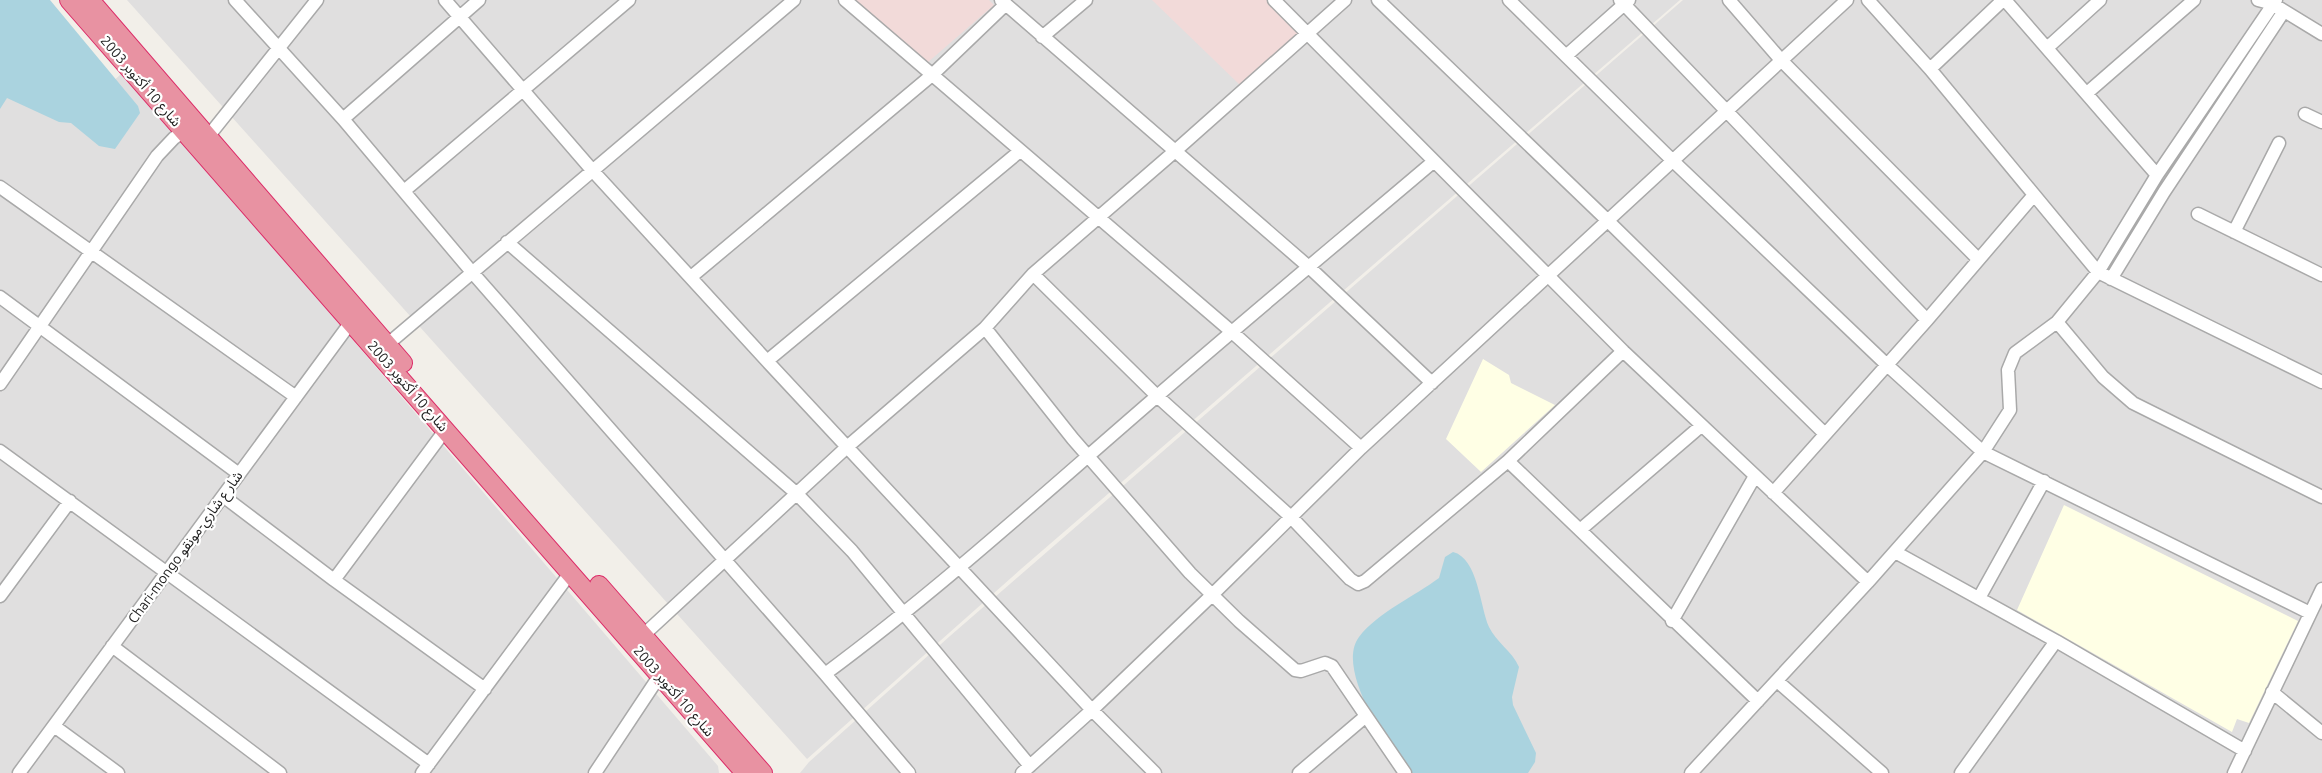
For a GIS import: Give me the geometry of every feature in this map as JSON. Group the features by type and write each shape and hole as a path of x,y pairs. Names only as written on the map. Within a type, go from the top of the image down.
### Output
{"highway":[{"name":"شارع 10 أكتوبر 2003","path":"69,0 203,142 638,640 660,674 745,773"},
{"name":"شارع 10 أكتوبر 2003","path":"90,0 190,128"},
{"name":"شارع 10 أكتوبر 2003","path":"203,142 351,322 383,348 446,429 571,572 763,773"},
{"path":"728,754 732,773"}],"street":[{"path":"235,0 343,119 471,271 825,674 909,773"},
{"path":"203,142 317,0"},
{"path":"444,0 592,170 767,361 961,566 1092,710 1155,773"},
{"path":"343,119 479,0"},
{"path":"404,191 629,0"},
{"path":"383,348 471,271 794,0"},
{"path":"845,0 1232,332 1361,448"},
{"path":"1042,37 1086,0"},
{"path":"1274,0 1623,351 1868,582"},
{"path":"638,640 847,447 986,328 1033,274 1345,0"},
{"path":"1378,0 1607,220 1825,434"},
{"path":"1509,0 1672,160 1887,365 1983,452 2310,613"},
{"path":"1729,0 1782,60 1978,259"},
{"path":"507,242 796,493 852,551 905,614 1026,769 1092,710 1211,596 1361,448 1724,111 1847,0"},
{"path":"1868,0 1930,69 2098,272 2322,382"},
{"path":"1930,69 2004,0 2157,175"},
{"path":"2047,48 2100,0"},
{"path":"2087,93 2194,0"},
{"path":"2258,0 2277,5 2322,34"},
{"path":"1567,55 1624,1 1724,111 1927,320"},
{"path":"690,277 932,76 1003,2 1310,268 1432,383"},
{"path":"1691,773 1868,582 1983,452 2010,410 2007,380 2010,362 2023,346 2057,322 2098,272 2157,175 2209,98 2277,5"},
{"path":"2111,279 2164,192 2221,106 2277,5"},
{"path":"2209,98 2221,106"},
{"path":"2305,114 2322,122"},
{"path":"0,384 157,156 190,128"},
{"path":"2234,232 2279,143"},
{"path":"767,361 1020,151"},
{"path":"825,674 905,614 1157,396 1433,162"},
{"path":"0,187 296,396"},
{"path":"1773,493 2034,196"},
{"path":"2198,214 2322,275"},
{"path":"1033,274 1157,396 1291,517 1350,579 1358,584 1366,581 1508,462 1623,351"},
{"path":"0,297 239,474"},
{"name":"Chari-mongo شار ع شاري-مونقو","path":"19,773 351,322"},
{"path":"2057,322 2103,377 2133,403 2322,497"},
{"path":"986,328 1089,456 1211,596 1295,670 1301,671 1325,663 1332,666 1405,773"},
{"path":"1580,530 1701,426"},
{"path":"334,580 446,429"},
{"path":"0,451 167,572 426,768 571,572"},
{"path":"1508,462 1758,702"},
{"path":"1672,621 1755,476"},
{"path":"1979,598 2044,481"},
{"path":"224,496 334,580 485,689"},
{"path":"0,596 70,501"},
{"path":"1895,552 2056,641 2245,751"},
{"path":"2234,773 2321,593"},
{"path":"1961,773 2056,641"},
{"path":"112,646 280,773"},
{"path":"595,773 660,674"},
{"path":"1777,681 1882,773"},
{"path":"2272,692 2322,733"},
{"path":"1299,773 1366,716"},
{"path":"54,726 118,773"}],"shaded area":[{"path":"127,0 1680,0 1021,569 807,759"},
{"path":"855,0 989,0 994,5 927,63"},
{"path":"1152,0 1267,0 1301,33 1241,86"},
{"path":"1683,0 2322,0 2322,773 800,773 809,762 950,636"},
{"path":"123,72 718,766 719,773 0,773 0,87 78,115"},
{"path":"1483,359 1509,375 1511,383 1555,405 1481,472 1446,439"},
{"path":"2064,505 2298,621 2249,723 2237,719 2232,732 2017,610"}],"water":[{"path":"0,0 50,0 138,106 140,113 115,149 99,146 71,123 59,122 7,98 0,109"},
{"path":"1453,552 1461,556 1468,563 1477,584 1489,627 1519,667 1512,697 1513,705 1536,753 1535,762 1528,773 1407,773 1377,726 1359,687 1354,668 1353,651 1359,637 1376,620 1439,578 1445,557"}]}
